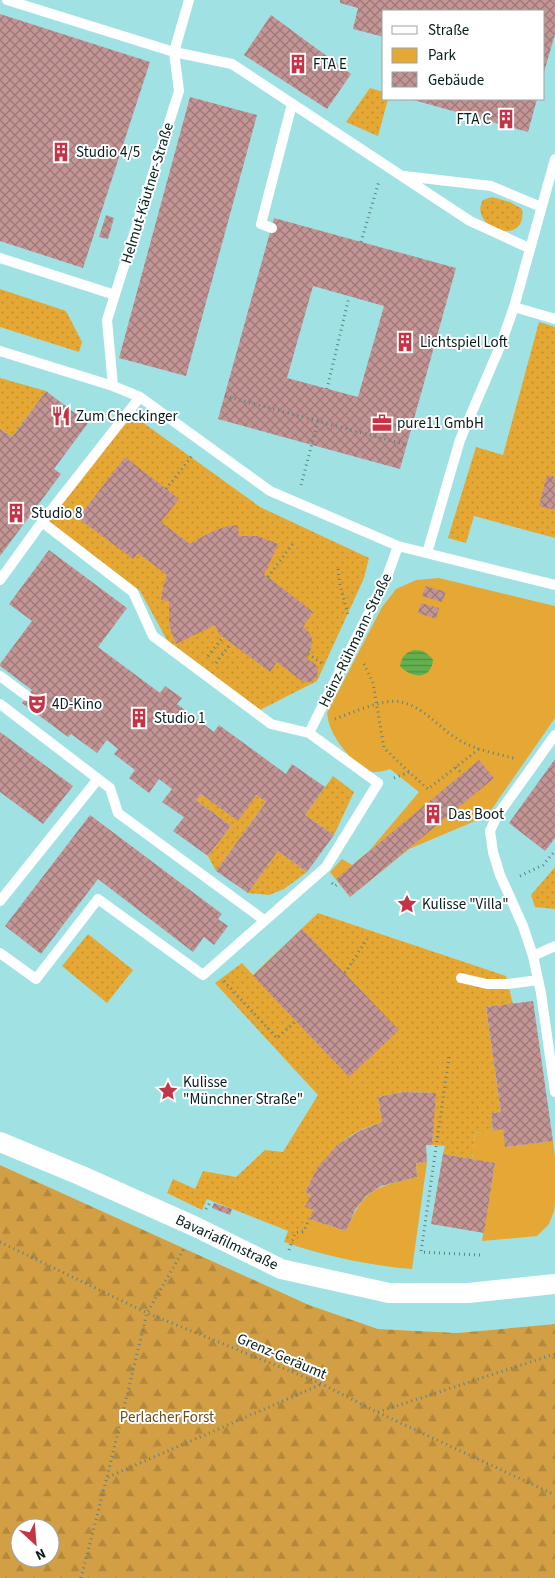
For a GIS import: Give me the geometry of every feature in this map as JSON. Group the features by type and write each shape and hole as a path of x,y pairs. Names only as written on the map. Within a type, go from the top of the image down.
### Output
{"street":[{"name":"Bavariafilmstraße","path":"0,1142 196,1226 281,1269 389,1293 468,1293 555,1284"}],"lane":[{"path":"7,0 174,52 232,64 470,221 529,248"},
{"name":"Helmut-Käutner-Straße","path":"113,386 107,320 178,90 174,52 189,0"},
{"path":"272,228 261,224 292,104"},
{"path":"427,553 460,440 501,344 514,307 555,159"},
{"path":"402,176 492,186 541,207"},
{"path":"0,258 115,295"},
{"path":"514,307 555,319"},
{"path":"0,351 113,386 140,397 270,491 398,546 555,585"},
{"path":"0,580 42,522 140,397"},
{"path":"0,952 36,979 98,899 203,975 326,867 378,783 309,733 271,724 153,636 133,592 42,522"},
{"name":"Heinz-Rühmann-Straße","path":"309,733 388,574 398,546"},
{"path":"0,676 27,696"},
{"path":"0,704 110,788 118,813 264,920"},
{"path":"555,735 497,816 490,831 493,852 533,956 555,1091"},
{"path":"0,901 98,779"},
{"path":"533,956 555,946"},
{"path":"461,978 487,984 508,984 538,980"}],"path":[{"path":"361,242 384,164"},
{"path":"327,388 349,297"},
{"path":"225,396 407,444"},
{"path":"296,502 318,421"},
{"path":"166,489 186,463"},
{"path":"268,577 294,542"},
{"path":"338,569 340,585 360,657 373,683 384,748 428,789 480,749"},
{"path":"202,673 223,637"},
{"path":"202,673 231,643"},
{"path":"308,654 318,661"},
{"path":"309,733 328,722 376,704 400,701 420,709 460,740 480,749 535,765"},
{"path":"456,767 462,774"},
{"path":"378,783 409,772"},
{"path":"504,883 543,865 555,851"},
{"path":"345,973 367,939"},
{"path":"211,967 278,1038 296,1021"},
{"path":"449,1057 421,1252 480,1255"},
{"path":"281,1269 295,1233 304,1232 309,1219"},
{"path":"81,1578 108,1477 147,1313 196,1226"},
{"name":"Grenz-Geräumt","path":"0,1242 147,1313 322,1384 555,1495"},
{"path":"378,1412 555,1354"},
{"path":"108,1477 322,1384"}],"shaded area":[{"path":"0,0 555,0 555,1324 457,1333 378,1329 309,1305 0,1165"},
{"path":"414,650 425,652 433,660 432,667 425,674 415,675 400,666 404,655"}],"green space":[{"path":"370,88 382,91 382,100 388,100 378,136 346,122"},
{"path":"492,197 510,202 522,209 521,221 516,228 508,231 499,230 483,218 480,210 483,200"},
{"path":"0,289 66,311 82,342 79,352 0,327"},
{"path":"539,322 555,327 555,538 474,516 466,543 448,538 476,447 503,455"},
{"path":"0,378 46,391 12,437 0,429"},
{"path":"131,414 260,507 369,558 364,578 317,681 260,710 167,640 140,591 48,522"},
{"path":"439,578 555,606 555,718 487,816 409,849 350,897 330,872 342,859 352,865 369,851 419,792 390,769 373,772 362,768 349,756 336,739 330,727 327,713 382,607 396,589 416,580"},
{"path":"333,776 354,792 334,835 305,815"},
{"path":"201,794 238,820 256,795 266,802 216,871 208,856 231,826 196,800"},
{"path":"278,851 307,872 284,889 269,895 248,893"},
{"path":"555,867 555,909 535,907 531,895"},
{"path":"318,913 506,976 513,1004 486,1007 501,1112 491,1113 493,1131 475,1133 472,1159 443,1154 445,1146 432,1145 435,1093 403,1092 378,1097 382,1122 360,1130 334,1149 321,1165 305,1192 311,1195 306,1207 314,1210 299,1247 284,1242 288,1231 207,1199 202,1210 167,1193 173,1179 195,1189 203,1171 236,1177 265,1150 283,1152 318,1095 215,983 242,963 253,975"},
{"path":"88,934 133,970 107,1003 62,966"},
{"path":"503,1129 506,1147 553,1141 555,1157 554,1211 549,1224 537,1236 482,1241 495,1164 472,1159 475,1133"},
{"path":"427,1162 412,1269 355,1261 299,1247 309,1219 346,1231 359,1206 372,1192 390,1184 417,1177 416,1163"},
{"name":"Perlacher Forst","path":"0,1165 309,1305 378,1329 457,1333 555,1324 555,1578 0,1578"}],"building":[{"path":"340,0 555,0 555,34 545,69 545,10 382,10 382,36 353,29 358,8 340,3"},
{"name":"Studio 4/5","path":"0,14 150,62 83,268 0,241"},
{"name":"FTA E","path":"271,15 351,74 327,109 244,55"},
{"path":"190,97 257,115 186,376 119,358"},
{"name":"FTA C","path":"414,100 537,100 528,132"},
{"path":"106,215 114,218 108,239 99,237"},
{"name":"Lichtspiel Loft","path":"274,218 456,268 400,469 218,419","holes":["313,286 384,306 358,397 287,378"]},
{"path":"46,391 88,423 54,469 61,474 0,556 0,429 12,437"},
{"path":"125,457 179,499 161,522 190,544 224,527 238,525 239,536 258,536 278,544 264,575 313,612 303,627 309,632 312,639 311,649 306,658 316,665 318,670 317,676 313,681 303,682 277,662 270,672 219,634 215,625 176,644 169,625 169,601 161,600 167,575 138,553 133,559 78,518"},
{"path":"547,475 555,477 555,510 539,506"},
{"path":"49,550 127,608 98,647 160,693 165,686 182,698 177,704 214,732 219,725 286,774 292,764 325,787 305,815 334,835 307,872 278,851 248,893 216,871 266,802 256,795 238,821 201,794 196,800 231,826 208,856 173,831 184,817 162,802 172,789 159,779 149,793 129,778 135,770 114,754 118,749 107,740 97,753 71,734 68,737 22,703 32,690 0,666 0,664 32,621 9,604"},
{"path":"426,586 446,592 442,602 422,596"},
{"path":"421,603 439,608 436,619 418,613"},
{"path":"0,732 73,786 43,824 0,792"},
{"path":"555,759 555,838 545,851 509,823"},
{"name":"Das Boot","path":"479,760 494,778 350,897 336,879"},
{"path":"90,815 222,914 218,919 228,926 214,945 204,937 193,952 98,879 41,954 5,926"},
{"path":"302,929 399,1030 349,1077 253,976"},
{"path":"533,1001 553,1141 505,1147 503,1129 493,1131 491,1113 501,1112 486,1007"},
{"path":"403,1092 436,1093 432,1145 426,1145 427,1162 416,1163 417,1177 381,1186 366,1196 355,1210 346,1231 309,1219 314,1210 305,1207 311,1195 305,1192 318,1167 337,1145 361,1130 382,1122 378,1097"},
{"path":"443,1154 495,1163 484,1233 431,1224"},
{"path":"214,1203 232,1209 230,1215 212,1208"}],"place":[{"name":"FTA E","path":"298,64"},
{"name":"FTA C","path":"506,119"},
{"name":"Studio 4/5","path":"61,152"},
{"name":"Lichtspiel Loft","path":"405,342"},
{"name":"Zum Checkinger","path":"61,416"},
{"name":"pure11 GmbH","path":"382,423"},
{"name":"Studio 8","path":"16,513"},
{"name":"4D-Kino","path":"37,704"},
{"name":"Studio 1","path":"139,718"},
{"name":"Das Boot","path":"433,814"},
{"name":"Kulisse \"Villa\"","path":"407,904"},
{"name":"Kulisse \"Münchner Straße\"","path":"168,1091"}]}
